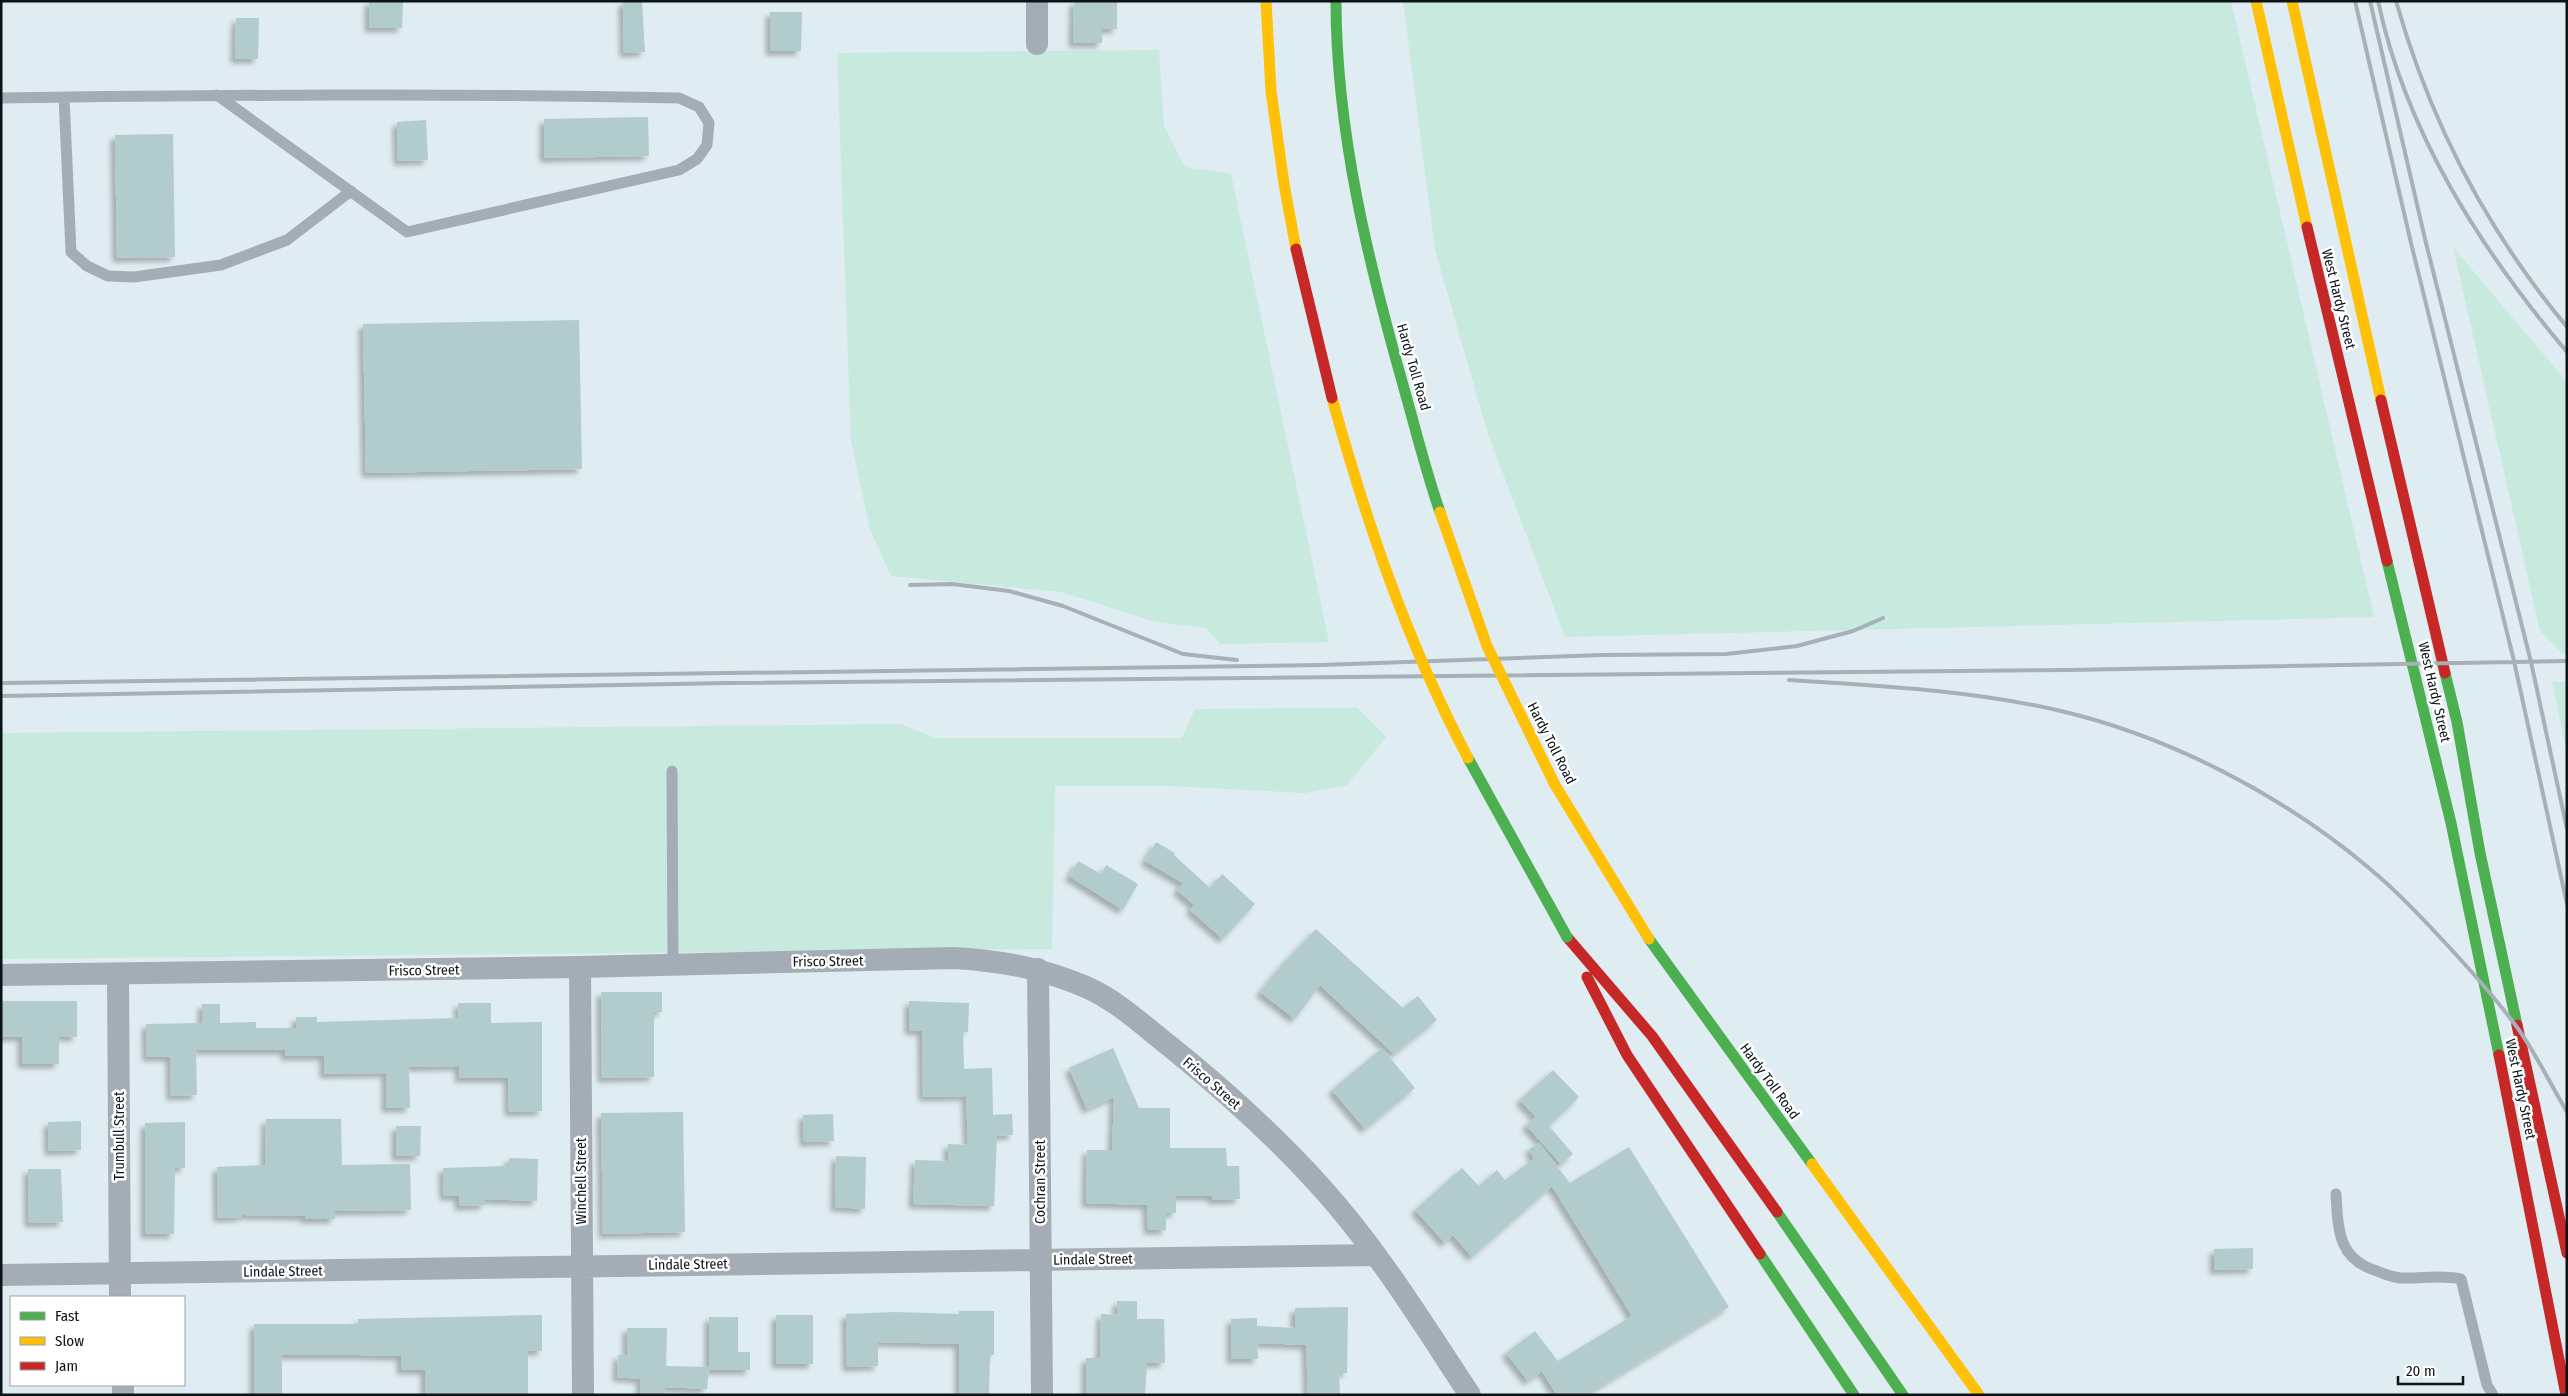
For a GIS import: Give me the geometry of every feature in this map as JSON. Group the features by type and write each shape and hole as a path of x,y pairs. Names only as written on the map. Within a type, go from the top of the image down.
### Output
{"main road":[{"path":"1266,1 1272,91 1283,178 1320,359 1371,530 1402,617 1447,718 1498,816 1567,937 1627,1055 1854,1395"},
{"name":"Hardy Toll Road","path":"1336,1 1336,51 1351,171 1387,329 1440,512 1493,660 1555,785 1649,940 1978,1395"},
{"name":"West Hardy Street","path":"2256,1 2318,278 2557,1261"},
{"name":"West Hardy Street","path":"2292,1 2408,520 2457,722 2557,1261 2566,1395"},
{"path":"1567,937 1652,1036 1701,1102 1903,1395"}],"street":[{"path":"1037,1 1037,44"},
{"name":"Frisco Street","path":"1,975 580,968 954,958 998,960 1038,969 1088,988 1126,1011 1196,1067 1258,1124 1321,1187 1375,1255 1470,1395"},
{"name":"Winchell Street","path":"580,968 583,1395"},
{"name":"Cochran Street","path":"1038,969 1042,1395"},
{"name":"Trumbull Street","path":"118,975 120,1296"},
{"name":"Lindale Street","path":"1,1274 120,1274 1375,1255"}],"lane":[{"path":"1,98 217,95 488,94 679,98 699,107 709,123 707,145 697,159 679,170 408,232 217,95"},
{"path":"64,97 70,252 87,266 108,276 134,277 221,265 287,240 351,191"},
{"path":"672,771 673,965"},
{"path":"2336,1194 2342,1244 2350,1256 2359,1264 2398,1278 2451,1276 2461,1279 2487,1386 2493,1395"}],"green space":[{"path":"1403,1 2231,1 2374,617 1565,637 1488,434 1435,250"},
{"path":"1159,50 1164,126 1185,167 1231,174 1329,642 1221,644 1205,628 1156,622 1061,592 891,576 870,529 851,441 837,53"},
{"path":"2453,247 2567,382 2567,653 2562,653 2540,631"},
{"path":"2552,682 2567,682 2567,754"},
{"path":"1357,708 1386,737 1347,785 1305,793 1173,786 1055,786 1052,949 1,959 1,733 900,724 936,738 1182,738 1195,709"}],"building":[{"path":"369,1 403,1 402,28 369,28"},
{"path":"623,1 642,1 645,52 624,53"},
{"path":"1074,1 1117,1 1117,29 1102,29 1102,43 1073,43"},
{"path":"770,12 802,12 801,51 770,51"},
{"path":"236,18 259,18 258,59 235,59"},
{"path":"648,117 649,156 544,158 544,119"},
{"path":"426,120 428,160 398,161 397,122"},
{"path":"173,134 175,257 117,258 115,135"},
{"path":"579,320 582,469 366,473 363,324"},
{"path":"1156,842 1175,853 1174,855 1210,888 1222,874 1255,904 1223,939 1190,910 1194,905 1177,890 1183,883 1145,861"},
{"path":"1078,861 1101,874 1106,865 1138,884 1123,910 1069,876"},
{"path":"1316,929 1403,1008 1418,996 1437,1020 1394,1054 1320,985 1295,1019 1260,992"},
{"path":"601,992 662,992 662,1012 654,1012 654,1077 602,1078"},
{"path":"1,1001 77,1001 77,1037 59,1036 59,1064 22,1064 22,1037 1,1037"},
{"path":"909,1001 969,1003 968,1032 963,1032 964,1069 992,1068 993,1115 1012,1114 1013,1135 997,1136 994,1206 913,1204 915,1160 948,1161 948,1144 968,1145 966,1096 923,1097 922,1031 909,1030"},
{"path":"458,1003 491,1003 491,1023 542,1022 542,1111 509,1112 508,1078 459,1078 459,1066 409,1067 410,1108 386,1108 386,1073 324,1074 324,1056 285,1056 285,1050 196,1050 197,1095 171,1096 170,1057 147,1057 146,1024 202,1023 202,1004 220,1004 220,1023 256,1022 256,1028 296,1028 296,1017 317,1017 317,1022 459,1018"},
{"path":"1113,1048 1139,1108 1170,1108 1170,1148 1226,1148 1227,1166 1239,1166 1240,1199 1212,1200 1212,1196 1176,1196 1176,1213 1166,1213 1166,1230 1148,1230 1147,1205 1086,1203 1087,1150 1112,1150 1114,1097 1087,1109 1069,1068"},
{"path":"1382,1048 1415,1088 1365,1129 1332,1090"},
{"path":"1553,1070 1579,1097 1549,1126 1573,1154 1561,1164 1526,1125 1536,1117 1520,1100"},
{"path":"683,1112 685,1232 603,1234 601,1113"},
{"path":"833,1114 834,1141 804,1142 803,1115"},
{"path":"266,1119 341,1119 342,1165 410,1164 411,1210 335,1211 335,1219 305,1219 305,1216 242,1215 242,1217 218,1218 217,1167 265,1165"},
{"path":"81,1121 81,1150 49,1151 48,1122"},
{"path":"185,1122 185,1168 175,1168 174,1234 145,1234 145,1123"},
{"path":"396,1126 421,1126 420,1156 396,1156"},
{"path":"1539,1143 1570,1183 1629,1147 1729,1307 1586,1395 1557,1395 1542,1371 1528,1381 1506,1353 1535,1331 1558,1361 1632,1316 1552,1186 1472,1257 1453,1235 1445,1243 1415,1210 1462,1168 1479,1186 1497,1170 1505,1180 1534,1159 1529,1149"},
{"path":"836,1156 866,1157 865,1209 835,1207"},
{"path":"509,1158 538,1159 537,1201 485,1199 485,1205 459,1206 459,1196 444,1196 443,1168 509,1166"},
{"path":"28,1169 61,1169 63,1222 29,1223"},
{"path":"2253,1248 2253,1269 2214,1270 2214,1249"},
{"path":"1117,1301 1137,1301 1137,1319 1164,1319 1165,1363 1147,1363 1145,1395 1086,1395 1086,1358 1100,1358 1101,1314 1117,1315"},
{"path":"1348,1307 1347,1373 1339,1373 1340,1395 1308,1395 1306,1345 1257,1343 1258,1359 1231,1359 1231,1319 1257,1318 1257,1326 1295,1328 1295,1308"},
{"path":"959,1311 994,1311 994,1355 990,1355 989,1395 959,1395 959,1344 878,1342 878,1366 847,1367 846,1314 895,1312 959,1314"},
{"path":"542,1315 542,1351 528,1351 528,1395 425,1395 425,1370 401,1370 401,1356 282,1355 282,1395 254,1395 254,1324 358,1324 358,1319"},
{"path":"776,1315 813,1315 813,1364 776,1364"},
{"path":"709,1317 738,1317 738,1352 750,1352 750,1370 709,1370"},
{"path":"627,1328 667,1328 666,1366 709,1367 707,1389 665,1387 665,1395 640,1395 641,1379 617,1377 618,1355 627,1355"}],"railway":[{"path":"2355,1 2411,243 2514,661 2567,904"},
{"path":"2370,1 2425,239 2531,662 2567,829"},
{"path":"2378,1 2391,50 2407,97 2427,143 2451,188 2505,273 2567,352"},
{"path":"2396,1 2426,89 2464,173 2511,252 2567,327"},
{"path":"910,585 952,584 1009,591 1063,606 1183,654 1237,660"},
{"path":"4,683 1321,665 1602,655 1726,654 1797,646 1853,631 1883,618"},
{"path":"1,696 729,683 2068,670 2567,661"},
{"path":"1789,680 1960,694 1993,698 2061,711 2143,736 2224,772 2262,793 2300,816 2335,841 2380,877 2420,916 2477,977 2511,1019 2532,1050 2567,1112"}],"traffic: fast":[{"path":"1336,1 1337,50 1342,100 1357,198 1379,296 1440,512"},
{"path":"2387,561 2451,823 2499,1055"},
{"path":"2445,673 2457,722 2480,853 2517,1025"},
{"path":"1468,758 1567,937"},
{"path":"1649,939 1812,1164"},
{"path":"1777,1212 1903,1395"},
{"path":"1760,1254 1854,1395"}],"traffic: slow":[{"path":"1266,1 1271,91 1284,184 1296,249"},
{"path":"2256,1 2307,227"},
{"path":"2292,1 2381,400"},
{"path":"1332,398 1359,491 1390,582 1426,671 1468,758"},
{"path":"1440,512 1487,646 1555,785 1649,939"},
{"path":"1812,1164 1979,1395"}],"traffic: jam":[{"path":"2307,227 2387,561"},
{"path":"1296,249 1332,398"},
{"path":"2381,400 2445,673"},
{"path":"1567,937 1652,1036 1777,1212"},
{"path":"1587,977 1627,1055 1760,1254"},
{"path":"2517,1025 2567,1253"},
{"path":"2499,1055 2566,1395"}]}
